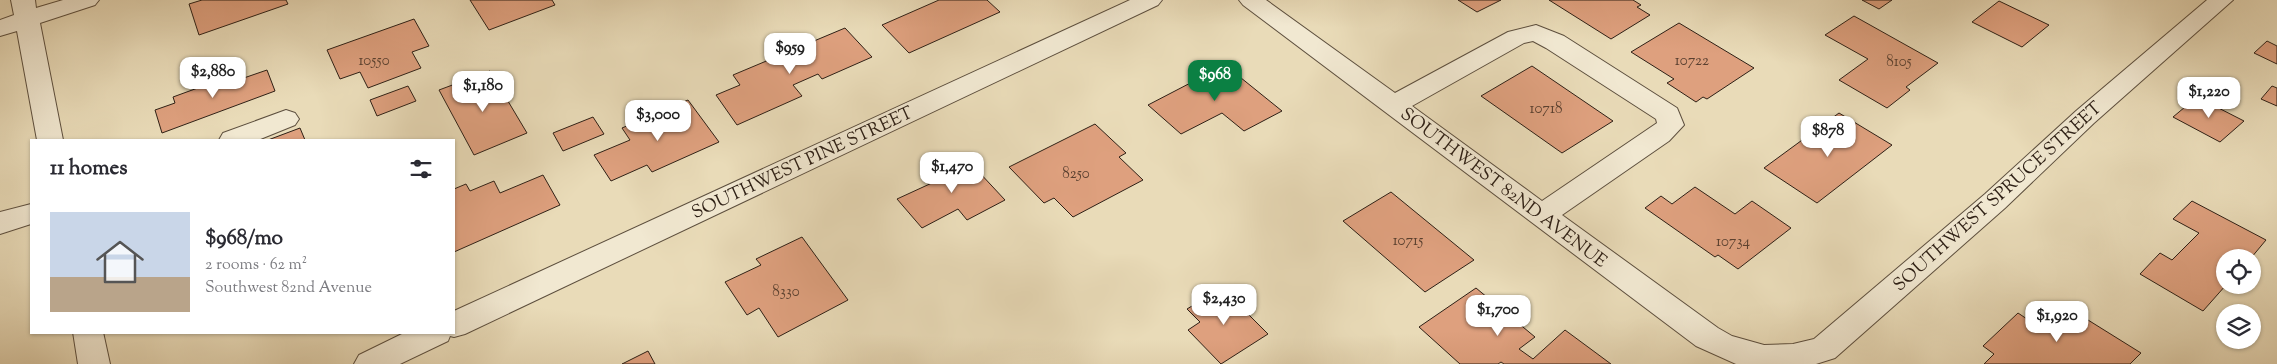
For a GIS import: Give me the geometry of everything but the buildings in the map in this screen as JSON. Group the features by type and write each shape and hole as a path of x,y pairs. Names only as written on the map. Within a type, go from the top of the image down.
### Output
{"street":[{"path":"0,28 25,10 87,0"},
{"name":"SOUTHWEST PINE STREET","path":"455,325 1150,0"},
{"name":"SOUTHWEST 82ND AVENUE","path":"1251,0 1707,337 1725,349 1762,362"},
{"name":"SOUTHWEST SPRUCE STREET","path":"1762,362 1806,358 1824,349 1995,201 2086,117 2221,0"},
{"path":"25,10 50,139"},
{"path":"1394,105 1517,37 1536,33 1555,42 1668,114 1671,125 1660,135 1542,215"},
{"path":"235,139 286,119"},
{"path":"0,223 30,214"},
{"path":"88,334 94,364"},
{"path":"370,364 433,334"}]}
